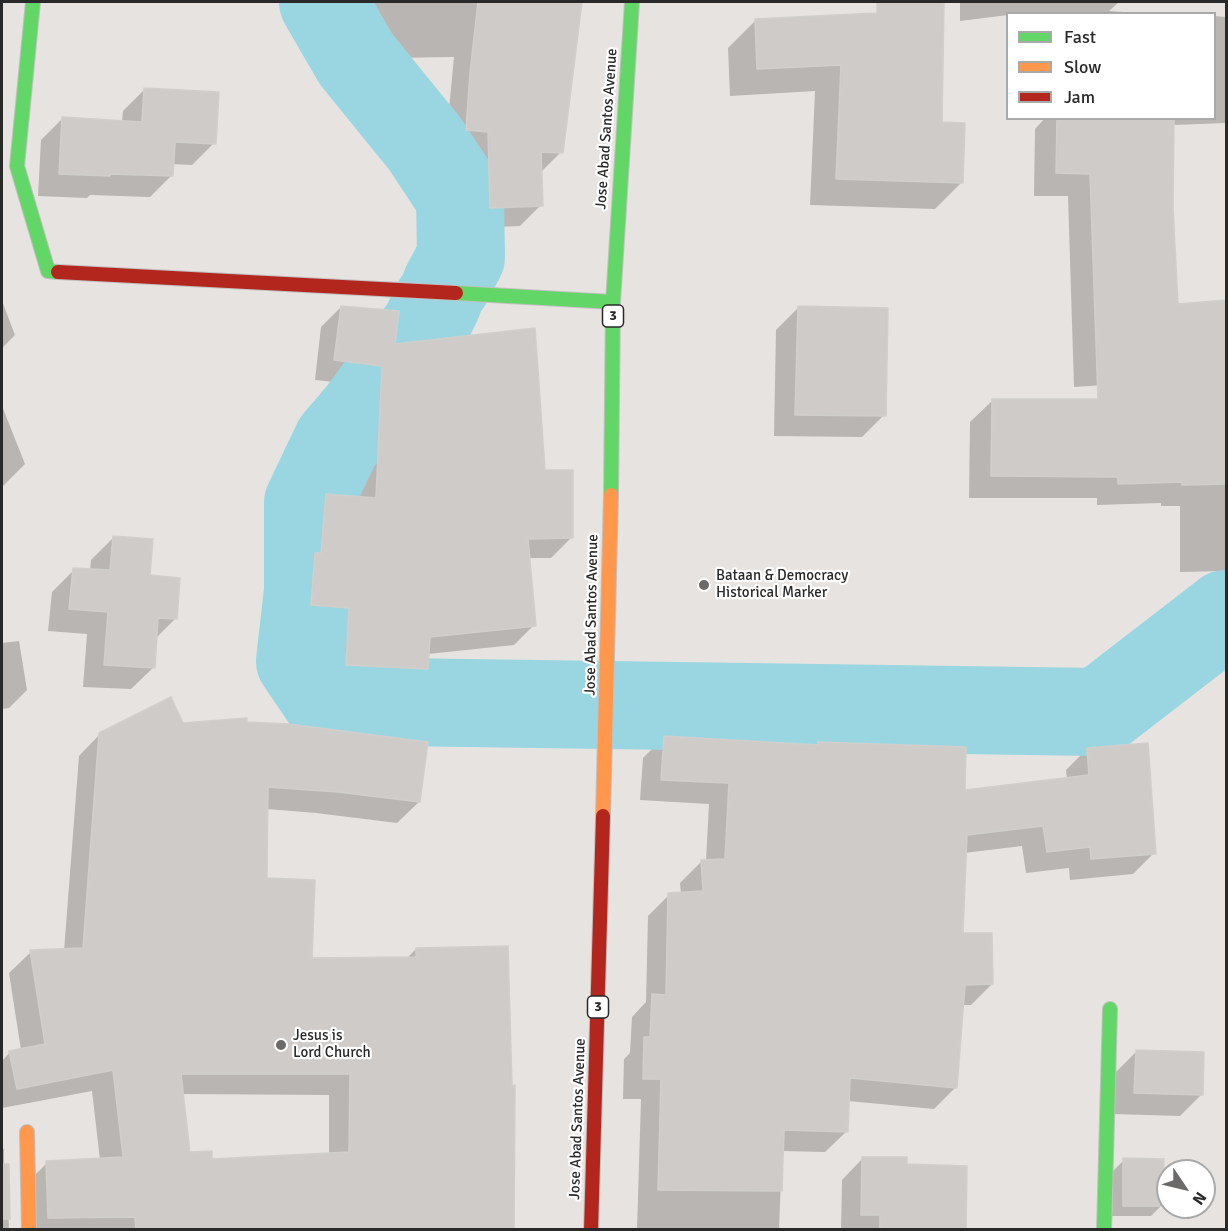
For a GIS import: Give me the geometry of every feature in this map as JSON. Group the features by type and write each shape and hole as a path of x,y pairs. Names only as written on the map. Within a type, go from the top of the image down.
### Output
{"main road":[{"path":"33,2 17,166 48,271 613,302"},
{"name":"Jose Abad Santos Avenue","path":"591,1230 609,631 613,302 632,2"},
{"path":"1104,1230 1110,1009"},
{"path":"27,1132 29,1230"}],"building":[{"path":"478,2 582,2 563,153 541,152 543,206 490,208 488,132 466,130"},
{"path":"877,2 944,2 942,122 965,123 963,183 836,179 841,65 757,69 755,19 877,13"},
{"path":"144,88 219,92 216,144 175,142 173,176 59,174 62,117 142,122"},
{"path":"1057,120 1174,120 1173,208 1178,304 1227,300 1227,484 1182,485 1182,482 1118,484 1118,477 991,476 992,399 1098,399 1090,174 1056,173"},
{"path":"341,306 399,311 395,344 535,328 545,470 573,470 573,538 528,539 536,626 430,637 428,669 346,665 349,608 311,605 315,553 321,553 326,494 376,498 382,366 334,360"},
{"path":"798,306 888,308 886,416 795,415"},
{"path":"113,536 153,539 150,575 180,578 177,619 158,618 155,668 104,665 108,612 69,609 73,568 110,570"},
{"path":"171,697 183,723 247,718 247,722 288,724 428,742 420,802 338,792 268,787 267,878 315,880 312,958 416,957 416,948 508,946 512,1086 515,1085 514,1230 136,1230 135,1217 48,1218 46,1161 123,1157 113,1070 17,1089 9,1051 45,1044 30,950 83,948 99,733","holes":["181,1074 350,1074 349,1152 212,1159 212,1151 190,1152"]},
{"path":"664,736 818,745 818,742 966,747 965,790 1089,775 1087,748 1148,743 1156,854 1091,859 1090,847 1047,852 1043,826 967,835 963,933 992,933 993,984 965,985 957,1088 850,1078 848,1132 784,1130 782,1191 658,1190 661,1079 643,1079 644,1037 650,1037 652,994 666,995 668,893 703,891 701,860 725,859 729,783 661,780"},
{"path":"1136,1050 1204,1052 1203,1095 1134,1093"},
{"path":"862,1157 907,1157 907,1164 967,1166 966,1230 880,1230 880,1215 861,1215"},
{"path":"1123,1158 1164,1159 1156,1159 1156,1206 1123,1206"},
{"path":"2,1164 9,1164 10,1219 2,1219"}],"waterway":[{"path":"323,2 356,59 425,144 460,197 461,257 446,285"},
{"path":"438,301 425,327 361,414 337,442 308,503 308,591 300,661 327,701 1099,712 1226,614"}],"traffic: fast":[{"path":"33,2 17,166 48,271 58,272"},
{"path":"611,495 613,302 632,2"},
{"path":"456,293 613,302"},
{"path":"1104,1230 1110,1009"}],"traffic: slow":[{"path":"603,816 611,495"},
{"path":"27,1132 29,1230"}],"traffic: jam":[{"path":"58,272 456,293"},
{"path":"591,1230 603,816"}],"place":[{"name":"Bataan & Democracy Historical Marker","path":"704,585"},
{"name":"Jesus is Lord Church","path":"281,1045"}]}
